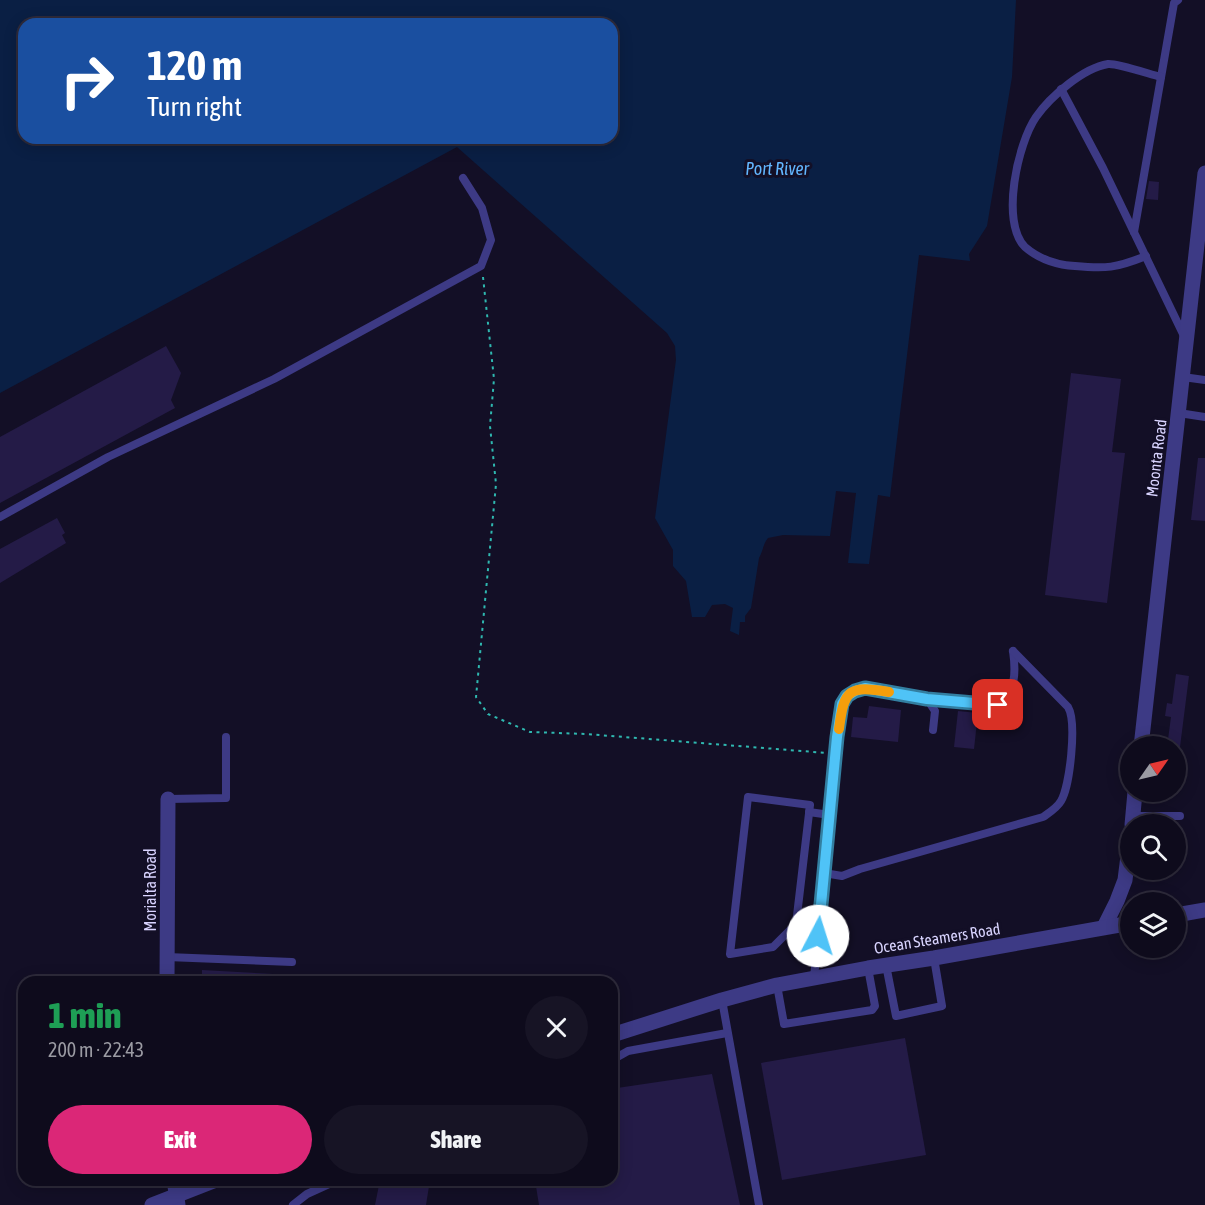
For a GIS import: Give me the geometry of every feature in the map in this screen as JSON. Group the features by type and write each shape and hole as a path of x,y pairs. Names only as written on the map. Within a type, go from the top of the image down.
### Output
{"street":[{"name":"Moonta Road","path":"1142,736 1205,173"},
{"name":"Morialta Road","path":"167,976 168,799"},
{"path":"1104,927 1118,901 1125,880"},
{"path":"1186,913 1205,910"},
{"name":"Ocean Steamers Road","path":"618,1033 777,985 1120,925"},
{"path":"152,1205 199,1186"}],"lane":[{"path":"1134,232 1174,3 1178,0"},
{"path":"1146,256 1119,266 1098,268 1065,265 1042,259 1024,246 1016,230 1012,214 1013,194 1022,147 1035,118 1061,89 1086,72 1109,64 1161,77"},
{"path":"1061,89 1187,342"},
{"path":"0,517 108,457 274,379 481,266 491,240 482,208 463,178"},
{"path":"1183,377 1205,380"},
{"path":"1179,413 1205,417"},
{"path":"814,978 824,873 836,754 842,704 847,696 865,688 927,699 998,705 1006,699 1013,686 1015,665 1013,651 1068,707 1072,714 1074,730 1064,795 1060,803 1043,817 842,876 824,873"},
{"path":"927,699 935,711 933,730"},
{"path":"168,799 226,798 226,737"},
{"path":"748,796 810,805 809,812 796,924 773,947 730,954 748,796"},
{"path":"809,812 830,815"},
{"path":"167,957 292,962"},
{"path":"885,965 896,1016 942,1006 934,958"},
{"path":"777,985 784,1024 872,1010 875,1006 868,968"},
{"path":"722,1000 759,1205"},
{"path":"618,1057 628,1052 727,1033"},
{"path":"293,1205 307,1194 325,1186"}],"path":[{"path":"481,266 494,379 490,426 496,484 476,697 488,714 530,732 586,734 836,754"}],"water":[{"name":"Port River","path":"0,0 1016,0 1012,77 987,226 969,254 970,261 919,255 890,497 878,495 869,564 848,563 856,493 836,491 830,536 783,535 766,540 759,558 751,608 745,616 745,622 740,622 739,635 730,631 733,608 725,604 712,605 705,617 692,617 686,581 673,566 673,550 655,518 676,360 675,346 667,333 457,147 0,393"}],"building":[{"path":"1149,181 1159,182 1158,200 1146,199"},
{"path":"166,346 181,373 171,400 175,408 0,503 0,437"},
{"path":"1071,373 1121,379 1112,452 1125,453 1107,603 1045,595"},
{"path":"1198,458 1205,458 1205,521 1191,520"},
{"path":"57,518 65,533 62,535 66,543 0,583 0,549"},
{"path":"1176,674 1189,676 1181,736 1168,736 1171,717 1165,716 1167,703 1172,704"},
{"path":"869,706 901,710 898,742 851,737 853,717 867,718"},
{"path":"958,711 978,713 974,749 954,747"},
{"path":"202,970 273,974 273,976 202,976"},
{"path":"905,1038 926,1155 782,1180 761,1063"},
{"path":"712,1074 740,1205 539,1205 536,1186 618,1186 618,1108 620,1108 618,1088"},
{"path":"379,1186 429,1186 426,1205 375,1205"}],"slow traffic":[{"path":"839,729 842,704 847,696 865,688 889,692"}],"route":[{"path":"818,936 837,737 842,704 847,696 865,688 927,699 998,705"}]}
